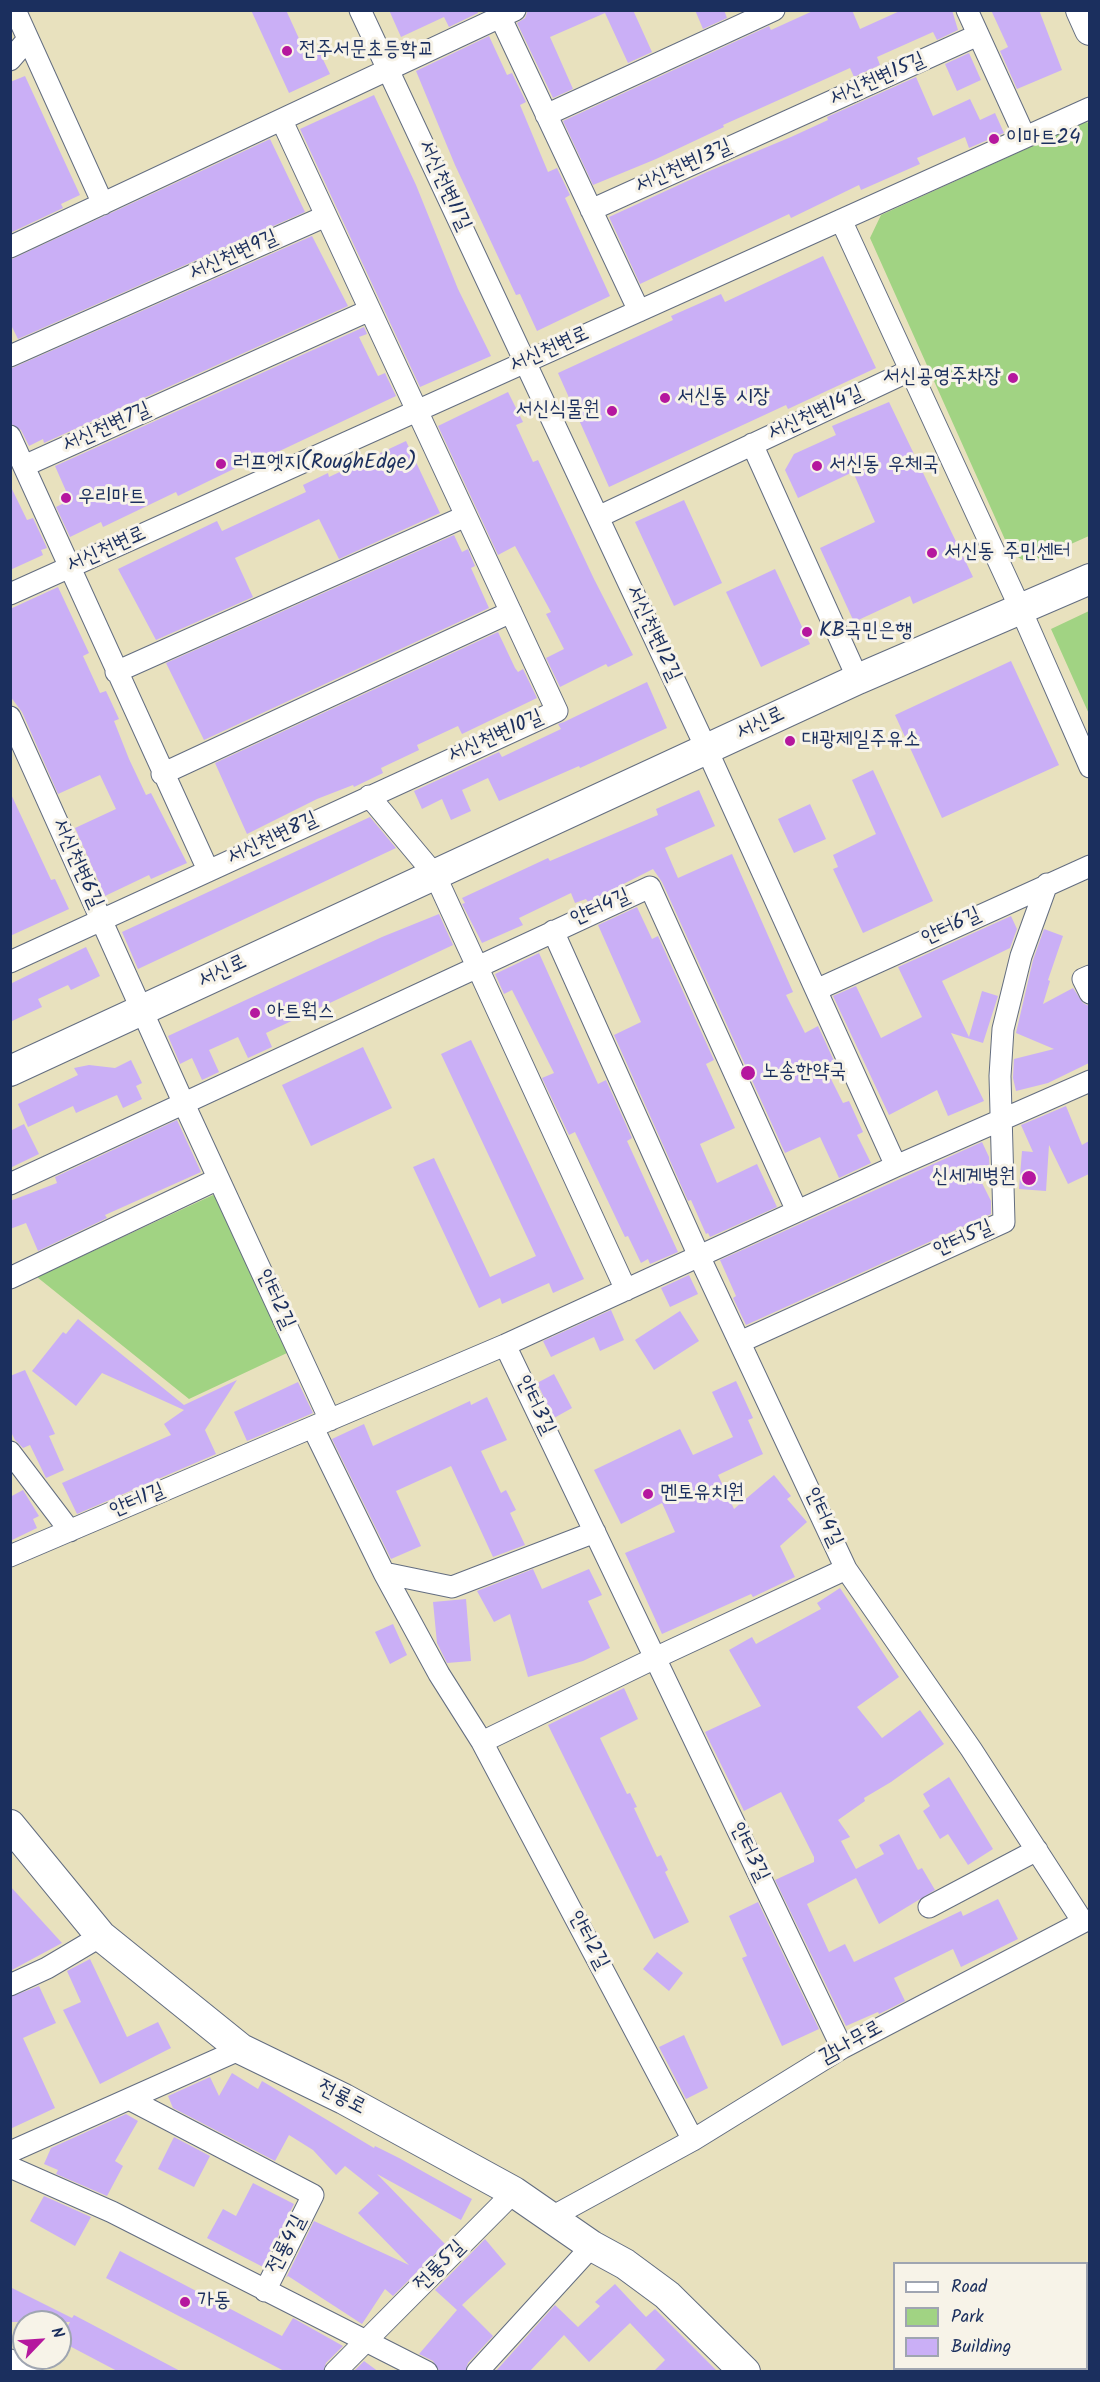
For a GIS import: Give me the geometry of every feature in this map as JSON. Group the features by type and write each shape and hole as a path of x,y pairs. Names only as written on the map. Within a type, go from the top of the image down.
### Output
{"street":[{"path":"15,10 102,204"},
{"name":"서신천변11길","path":"360,10 526,362"},
{"path":"546,115 774,10"},
{"path":"967,10 1025,137"},
{"path":"1081,10 1089,30"},
{"path":"10,247 388,71 504,13 546,115 639,311"},
{"name":"서신천변15길","path":"777,126 978,35"},
{"path":"10,60 28,39"},
{"name":"서신천변로","path":"10,594 1089,108"},
{"path":"282,121 417,411"},
{"name":"서신천변13길","path":"591,210 777,126"},
{"name":"서신천변9길","path":"10,357 326,216"},
{"path":"841,220 1021,610 1089,767"},
{"name":"서신천변7길","path":"24,466 370,310"},
{"name":"서신천변12길","path":"526,362 707,750"},
{"name":"서신천변14길","path":"598,517 909,371"},
{"name":"서신천변10길","path":"369,796 557,711 417,411"},
{"path":"10,436 69,568"},
{"path":"752,444 858,679"},
{"path":"116,672 466,516"},
{"name":"서신천변8길","path":"69,568 208,870 369,796"},
{"name":"서신로","path":"10,1071 858,679 1089,579"},
{"path":"162,774 511,612"},
{"name":"서신천변6길","path":"10,717 142,1011"},
{"path":"707,750 896,1166"},
{"path":"369,796 435,875 626,1290"},
{"name":"안터6길","path":"816,990 1089,866"},
{"path":"10,962 208,870"},
{"name":"안터5길","path":"740,1342 1004,1222 1000,1076 1003,1029 1021,956 1047,884"},
{"name":"안터4길","path":"655,1658 846,1569 699,1256 553,931 650,887 797,1211"},
{"path":"10,1184 553,931"},
{"name":"안터2길","path":"142,1011 218,1179 384,1574 439,1674 482,1742 693,2140"},
{"path":"321,1424 505,1345 896,1166 1089,1081"},
{"path":"10,1278 218,1179"},
{"name":"안터3길","path":"505,1345 842,2048"},
{"name":"안터1길","path":"10,1556 321,1424"},
{"path":"10,1452 70,1531"},
{"path":"384,1574 452,1587 595,1532"},
{"name":"감나무로","path":"550,2218 693,2140 842,2048 1083,1922 971,1749 846,1569"},
{"path":"482,1742 655,1658"},
{"name":"전룡로","path":"10,1825 101,1936 241,2049 344,2099 514,2192 592,2246 625,2264 667,2295 745,2372"},
{"path":"929,1907 1037,1850"},
{"path":"10,1984 47,1968 101,1936"},
{"path":"10,2152 241,2049"},
{"name":"전룡4길","path":"10,2167 112,2212 265,2291 313,2195 129,2099"},
{"name":"전룡5길","path":"335,2372 514,2192"},
{"path":"477,2372 592,2246"},
{"path":"265,2291 427,2372"},
{"path":"10,2360 32,2372"}],"green space":[{"path":"1085,122 1090,123 1089,536 1028,563 1011,553 870,238 881,215"},
{"path":"1089,611 1089,714 1051,629"},
{"path":"213,1195 218,1197 287,1353 189,1399 37,1277"}],"building":[{"name":"전주서문초등학교","path":"251,10 286,10 306,54 318,49 330,74 289,93"},
{"path":"389,10 477,10 478,13 449,27 444,17 401,37"},
{"path":"528,10 633,10 652,52 628,63 605,13 550,37 573,89 553,98 517,23 525,18"},
{"path":"695,10 724,10 727,18 703,29"},
{"path":"815,10 852,10 860,29 902,10 952,10 958,30 937,40 933,32 877,57 880,65 854,77 850,68 723,125 724,127 656,159 593,185 563,121 769,26 771,30"},
{"path":"991,10 1039,10 1062,70 1017,89 1000,51 1008,47"},
{"path":"489,36 507,75 512,73 526,102 520,105 548,172 557,168 570,195 565,198 610,296 537,331 520,294 516,295 455,165 416,71"},
{"path":"969,53 981,80 957,91 945,64"},
{"path":"25,76 80,195 61,204 63,208 10,233 10,82"},
{"path":"916,77 933,116 970,99 980,120 995,113 1004,133 969,148 965,137 917,158 920,164 861,190 859,185 791,218 789,214 640,284 609,217 791,137 828,120 827,117"},
{"path":"374,95 416,185 458,289 491,356 420,387 300,129"},
{"path":"270,139 305,212 18,339 10,323 10,260"},
{"path":"312,236 348,306 44,443 43,439 29,446 21,430 10,423 10,369"},
{"path":"823,256 876,368 788,409 786,405 609,487 558,373 673,320 671,316 721,294 725,302"},
{"path":"364,327 367,334 359,337 378,376 385,373 396,396 250,465 248,462 178,496 176,492 103,527 101,522 70,537 56,507 70,500 55,466"},
{"path":"508,392 523,422 516,425 533,462 538,460 633,655 608,667 606,664 560,687 546,658 564,649 546,614 551,612 515,546 498,555 438,426"},
{"path":"889,402 973,577 913,604 910,596 854,622 820,548 875,522 853,472 798,498 785,470 794,454 836,435 832,426"},
{"path":"406,441 440,513 339,559 319,519 235,558 253,597 156,640 118,569 217,521 222,531 306,492 303,485 328,473 329,477"},
{"path":"10,485 27,520 33,518 47,548 41,550 43,555 10,570"},
{"path":"684,500 722,583 674,606 635,522"},
{"path":"454,535 462,552 468,549 475,566 471,568 489,608 204,740 166,663"},
{"path":"775,569 810,644 761,667 726,592"},
{"path":"58,587 89,653 83,656 100,693 106,691 119,719 114,721 129,759 146,795 151,793 187,863 151,879 149,875 105,896 75,828 116,809 100,775 58,794 22,712 10,696 10,609"},
{"path":"498,632 515,668 518,672 523,669 537,698 462,734 458,726 417,745 419,750 381,768 383,773 354,787 353,785 317,799 247,834 215,763"},
{"path":"1011,661 1059,765 942,818 895,715"},
{"path":"647,682 667,728 580,768 579,766 499,801 488,778 462,790 471,811 451,820 442,799 422,809 414,791 499,752 502,757 561,729 558,724"},
{"path":"873,770 933,901 863,933 833,869 838,867 833,855 876,834 852,780"},
{"path":"699,790 715,826 665,848 678,878 732,854 793,992 786,995 805,1033 818,1026 834,1061 824,1065 843,1103 849,1101 863,1132 857,1135 871,1163 839,1178 820,1137 785,1153 662,882 653,869 588,902 586,899 575,903 571,893 519,918 523,925 482,943 462,904 465,903 462,898 548,858 550,861 658,815 656,809"},
{"path":"10,792 51,880 55,879 69,909 10,936"},
{"path":"810,804 826,839 794,853 778,819"},
{"path":"370,817 396,848 138,969 122,932"},
{"path":"637,907 652,939 658,936 714,1060 706,1064 735,1128 700,1144 717,1183 757,1164 777,1207 710,1237 708,1233 706,1234 691,1200 688,1201 614,1035 641,1022 598,925"},
{"path":"439,914 453,945 266,1033 272,1047 248,1058 238,1037 209,1050 219,1072 202,1080 192,1058 180,1064 168,1036 382,937"},
{"path":"1011,916 1017,929 1010,948 942,981 969,1037 982,991 998,996 983,1043 951,1033 984,1101 948,1116 937,1090 889,1115 833,996 856,986 881,1038 922,1017 898,967"},
{"path":"1044,929 1063,936 1048,980 1050,981 1043,1004 1073,988 1083,1003 1089,1006 1089,1063 1048,1083 1016,1091 1013,1078 1014,1059 1054,1049 1016,1033 1033,960"},
{"path":"86,947 100,976 71,990 68,985 38,999 42,1007 10,1022 10,984"},
{"path":"539,953 598,1084 606,1080 632,1138 627,1141 678,1252 650,1264 648,1259 641,1263 628,1236 625,1237 575,1132 569,1135 542,1078 554,1073 512,990 504,994 495,974"},
{"path":"471,1040 584,1279 553,1293 549,1283 502,1304 500,1298 479,1308 413,1167 434,1158 490,1277 536,1256 441,1054"},
{"path":"363,1047 392,1108 311,1146 282,1085"},
{"path":"131,1060 142,1083 136,1086 142,1099 123,1108 117,1095 76,1113 73,1106 28,1127 18,1104 78,1075 74,1068 89,1065 115,1068"},
{"path":"1066,1106 1082,1145 1089,1141 1089,1174 1068,1184 1049,1145 1046,1191 1019,1189 1022,1151 1033,1152 1021,1125"},
{"path":"177,1120 201,1172 105,1215 107,1218 38,1251 26,1223 10,1229 10,1201 57,1183 55,1177"},
{"path":"24,1124 39,1154 10,1168 10,1131"},
{"path":"982,1142 989,1157 990,1172 979,1177 991,1201 991,1214 746,1325 733,1298 736,1296 720,1260"},
{"path":"689,1275 698,1294 670,1307 661,1288"},
{"path":"611,1310 624,1340 600,1351 594,1337 551,1357 543,1341"},
{"path":"680,1311 699,1341 654,1370 635,1340"},
{"path":"78,1319 184,1405 237,1380 205,1430 216,1454 77,1514 62,1483 171,1435 164,1424 184,1410 102,1373 76,1406 32,1371 63,1332 66,1334"},
{"path":"25,1370 55,1434 49,1436 64,1470 46,1478 30,1445 23,1448 15,1440 10,1430 10,1376"},
{"path":"554,1374 572,1408 554,1418 537,1383"},
{"path":"736,1381 753,1418 748,1420 763,1454 718,1475 734,1509 774,1475 791,1496 787,1499 807,1522 780,1546 795,1577 753,1597 751,1594 662,1634 625,1553 675,1532 662,1503 621,1524 594,1470 680,1429 693,1455 733,1437 712,1392"},
{"path":"298,1382 313,1413 247,1441 234,1412"},
{"path":"487,1397 507,1440 481,1451 501,1493 506,1490 516,1510 510,1513 525,1545 493,1557 451,1466 396,1491 421,1546 391,1559 332,1439 364,1424 373,1446 470,1401 471,1405"},
{"path":"23,1490 39,1516 33,1519 37,1528 10,1541 10,1497"},
{"path":"533,1569 542,1589 589,1569 602,1595 588,1601 610,1648 583,1661 528,1677 510,1614 494,1622 477,1591"},
{"path":"840,1588 899,1677 857,1707 882,1738 920,1710 944,1744 891,1782 864,1798 865,1801 838,1820 850,1837 841,1841 856,1869 884,1854 879,1845 899,1834 918,1870 922,1868 935,1890 879,1924 856,1878 807,1904 829,1952 845,1944 854,1962 961,1911 963,1916 998,1899 1018,1939 961,1967 953,1949 894,1978 905,2001 879,2014 878,2012 846,2026 775,1880 814,1862 814,1857 781,1792 744,1811 705,1732 761,1706 729,1650 752,1637 756,1644 821,1609 817,1603"},
{"path":"466,1599 471,1661 447,1663 437,1643 433,1602"},
{"path":"393,1624 407,1655 390,1664 375,1632"},
{"path":"624,1688 638,1719 600,1738 627,1794 630,1793 637,1807 634,1808 657,1857 661,1855 668,1870 665,1872 689,1922 654,1939 548,1725"},
{"path":"949,1777 993,1849 968,1865 948,1834 940,1839 923,1811 930,1806 923,1794"},
{"path":"10,1886 62,1943 10,1971"},
{"path":"758,1902 819,2029 782,2046 742,1958 747,1956 729,1916"},
{"path":"657,1952 683,1973 669,1991 643,1969"},
{"path":"90,1959 127,2037 158,2022 171,2048 100,2084 63,2010 81,2002 67,1971"},
{"path":"39,1986 56,2023 23,2038 55,2108 10,2129 10,1997"},
{"path":"684,2035 708,2088 686,2099 659,2047"},
{"path":"232,2073 258,2089 262,2081 374,2148 375,2146 399,2158 472,2199 461,2220 377,2174 445,2244 393,2296 385,2289 362,2324 288,2276 286,2278 314,2221 409,2265 358,2213 379,2193 345,2166 336,2175 313,2150 289,2135 275,2161 173,2108 168,2096 210,2077 219,2096"},
{"path":"126,2114 138,2121 115,2161 123,2166 107,2196 56,2174 58,2170 44,2164 51,2148"},
{"path":"174,2137 210,2156 194,2187 158,2169"},
{"path":"253,2183 294,2204 263,2267 207,2238 223,2209 236,2216"},
{"path":"44,2196 91,2217 75,2246 30,2221"},
{"path":"485,2239 506,2264 462,2305 493,2336 468,2363 465,2372 440,2372 433,2361 419,2354 457,2310 435,2290"},
{"name":"가동","path":"120,2251 282,2336 293,2318 343,2346 326,2363 323,2372 286,2372 106,2278"},
{"path":"615,2284 646,2317 655,2309 718,2372 653,2372 665,2360 630,2323 589,2362 564,2335 529,2372 495,2372 555,2305 578,2327 600,2306 595,2302"},
{"path":"10,2287 56,2310 12,2310 12,2322 10,2322"},
{"path":"74,2315 182,2372 119,2372 72,2347 72,2318"},
{"path":"364,2361 379,2372 353,2372"}],"place":[{"name":"전주서문초등학교","path":"287,51"},
{"name":"이마트24","path":"994,139"},
{"name":"서신공영주차장","path":"1013,378"},
{"name":"서신동 시장","path":"665,398"},
{"name":"서신식물원","path":"612,411"},
{"name":"러프엣지(RoughEdge)","path":"221,464"},
{"name":"서신동 우체국","path":"817,466"},
{"name":"우리마트","path":"66,498"},
{"name":"서신동 주민센터","path":"932,553"},
{"name":"KB국민은행","path":"807,632"},
{"name":"대광제일주유소","path":"790,741"},
{"name":"아트웍스","path":"255,1013"},
{"name":"노송한약국","path":"748,1073"},
{"name":"신세계병원","path":"1029,1178"},
{"name":"멘토유치원","path":"648,1494"},
{"name":"가동","path":"185,2302"}]}
